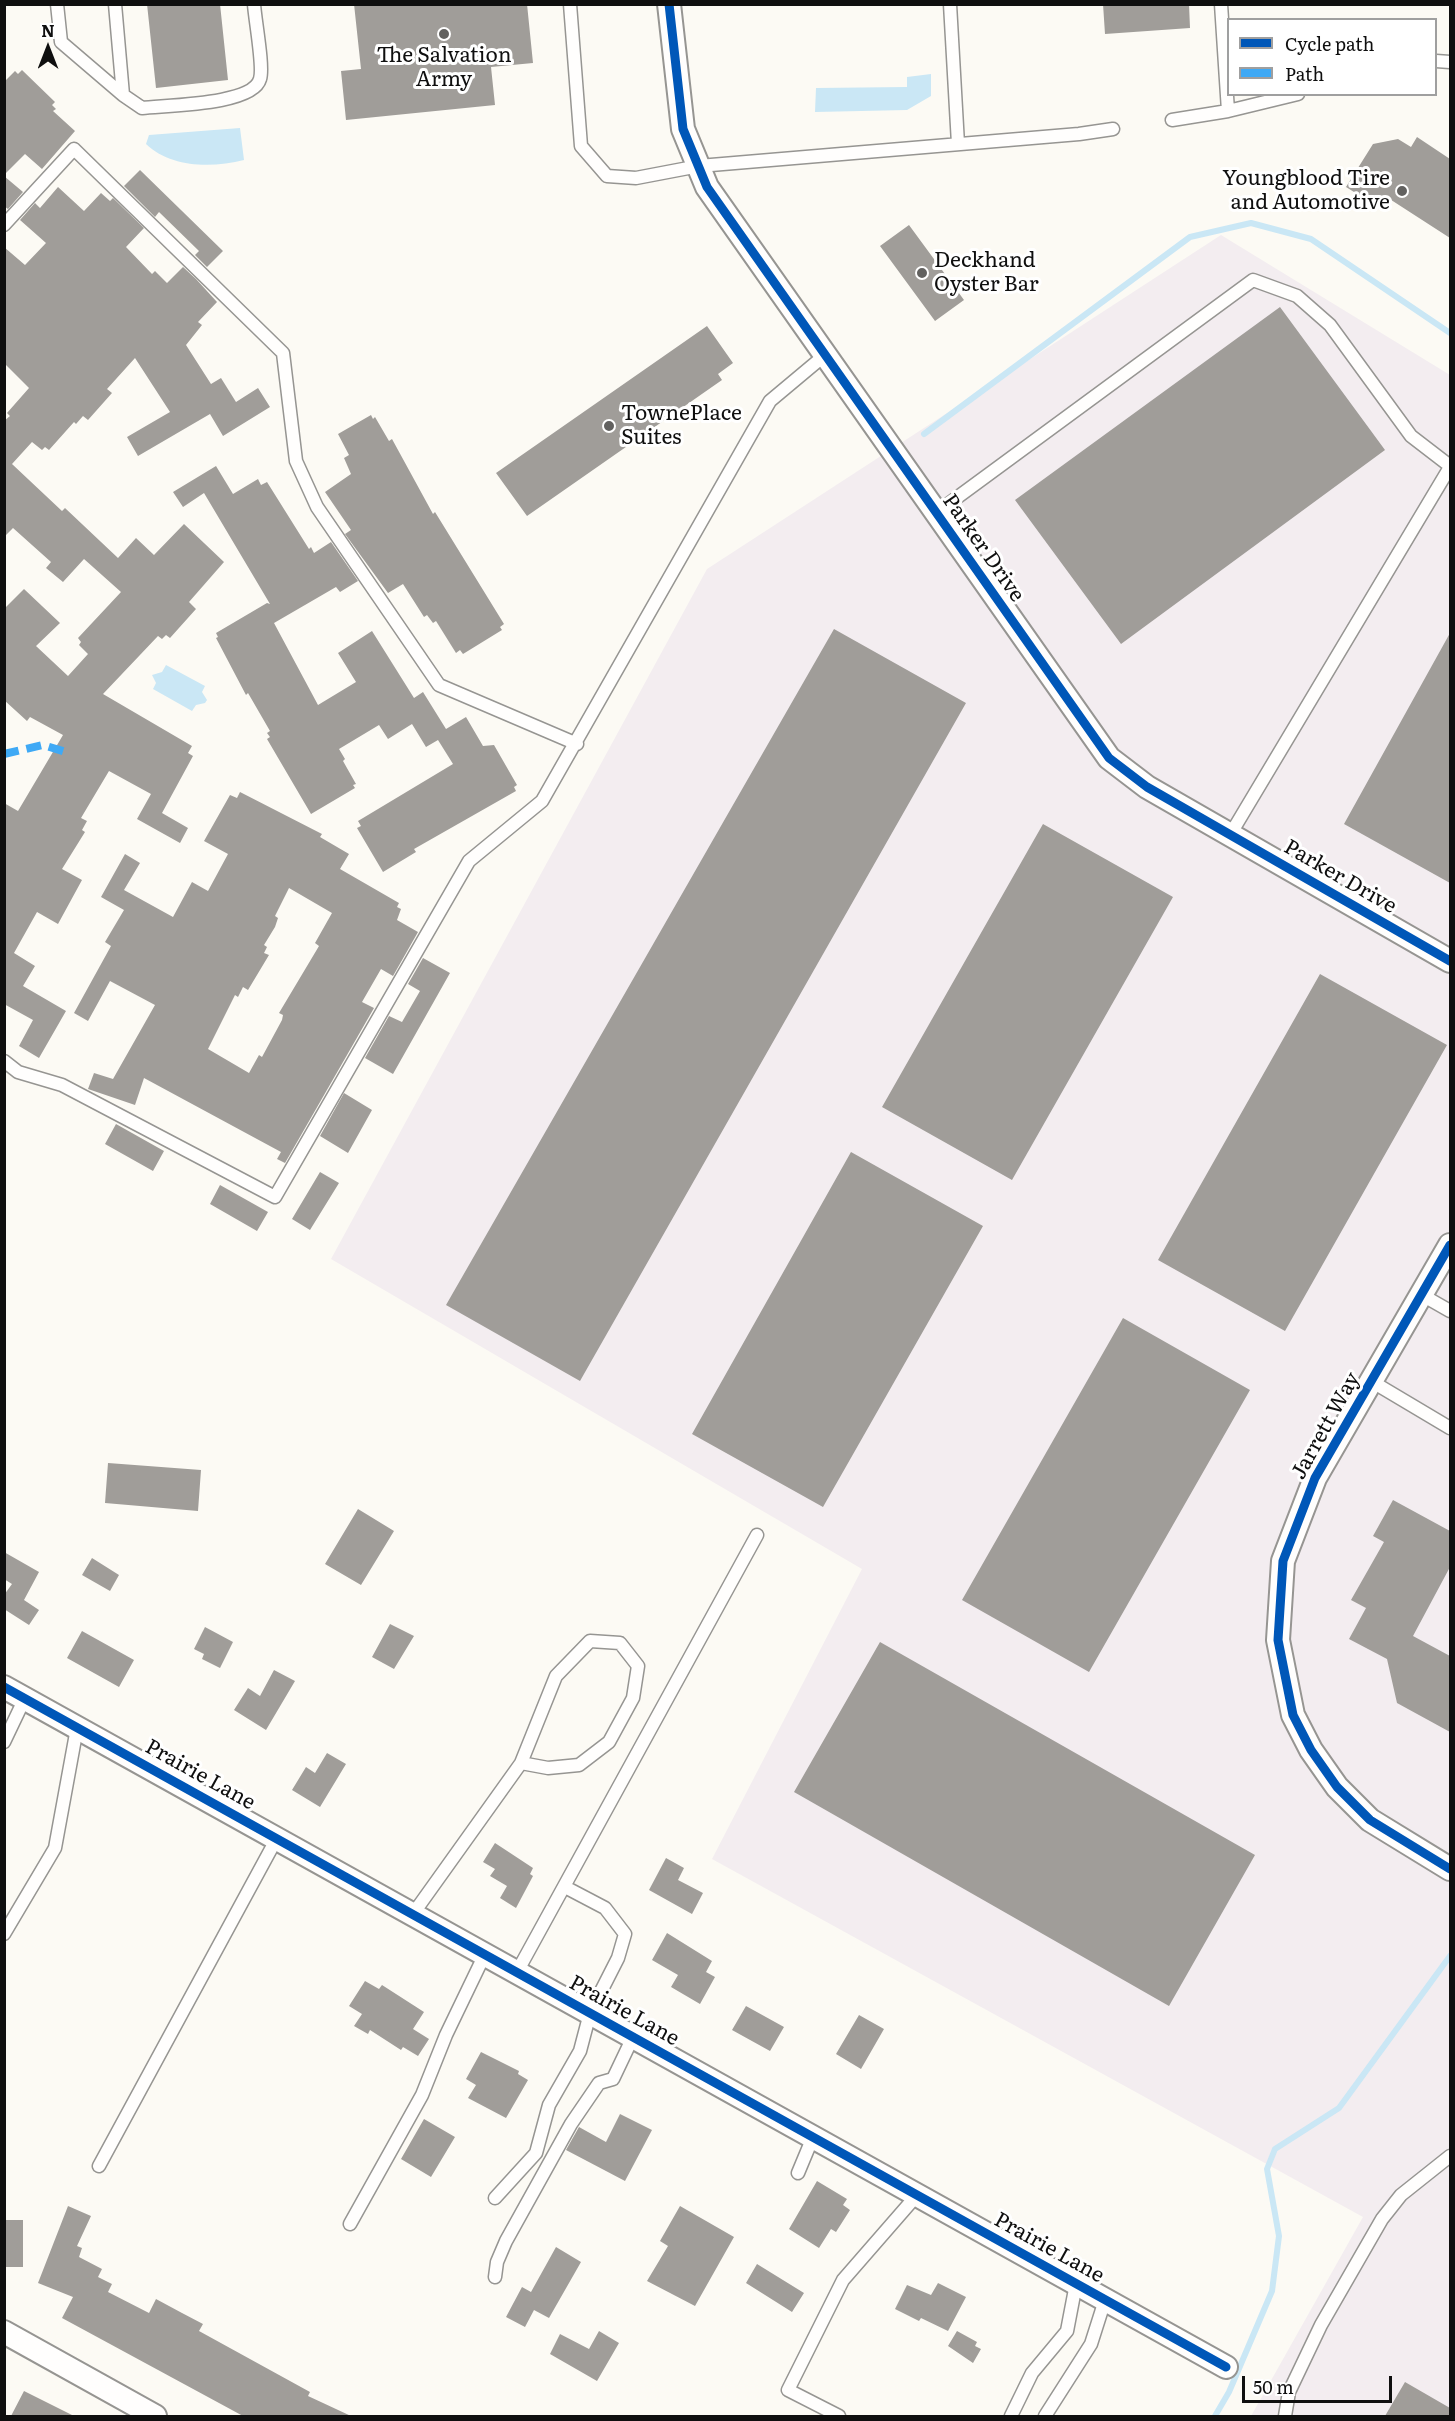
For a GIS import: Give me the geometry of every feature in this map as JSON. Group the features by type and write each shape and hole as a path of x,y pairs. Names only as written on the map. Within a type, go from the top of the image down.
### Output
{"street":[{"name":"Parker Drive","path":"669,4 683,129 707,187 1109,758 1147,787 1450,961"},
{"name":"Jarrett Way","path":"1450,1245 1315,1478 1283,1561 1278,1640 1293,1715 1311,1750 1337,1787 1370,1820 1450,1869"},
{"name":"Prairie Lane","path":"4,1687 1226,2367"},
{"path":"4,2332 155,2416"}],"lane":[{"path":"57,4 61,42 123,95 142,108 234,98 254,89 261,78 254,4"},
{"path":"115,4 123,95"},
{"path":"570,4 581,146 607,176 636,178 699,166 1113,129"},
{"path":"950,4 958,144"},
{"path":"1221,4 1227,96"},
{"path":"1227,96 1228,111"},
{"path":"1172,120 1228,111 1290,96"},
{"path":"4,225 74,149 283,353 296,461 317,507 439,685 577,744"},
{"path":"936,513 1253,280 1297,296 1330,325 1411,436 1450,466 1230,835"},
{"path":"4,1061 18,1072 62,1085 275,1197 469,861 542,801 577,744 770,401 825,355"},
{"path":"1422,1295 1450,1311"},
{"path":"1371,1381 1450,1428"},
{"path":"517,1972 757,1535"},
{"path":"413,1914 521,1763 556,1676 590,1641 620,1644 638,1666 633,1698 609,1743 579,1765 548,1768 521,1763"},
{"path":"4,1742 25,1698"},
{"path":"4,1934 55,1848 77,1728"},
{"path":"99,2166 277,1839"},
{"path":"495,2198 536,2153 549,2105 580,2051 590,2013 618,1958 625,1934 606,1908 565,1887"},
{"path":"350,2224 422,2095 446,2035 485,1954"},
{"path":"495,2277 497,2262 506,2241 571,2124 599,2083 613,2079 633,2037"},
{"path":"798,2173 813,2137"},
{"path":"1285,2416 1289,2392 1321,2325 1382,2219 1401,2195 1450,2156"},
{"path":"839,2416 788,2390 843,2280 917,2195"},
{"path":"1011,2416 1032,2373 1067,2331 1076,2284"},
{"path":"1045,2416 1091,2344 1105,2300"}],"shaded area":[{"path":"1221,235 1450,375 1450,2416 1251,2416 1363,2217 712,1859 862,1569 331,1259 707,569"}],"water":[{"path":"931,74 931,96 907,110 815,112 816,88 907,87 907,77"},
{"path":"240,128 244,160 232,163 206,165 180,162 167,158 146,144 149,135"},
{"path":"166,665 205,686 202,692 207,700 205,703 196,705 192,711 153,689 156,683 152,675 162,672"}],"building":[{"path":"147,4 220,4 228,80 156,88"},
{"name":"The Salvation Army","path":"354,4 527,4 533,63 491,67 495,105 346,120 341,71 361,69"},
{"path":"1103,4 1189,4 1190,28 1105,34"},
{"path":"22,70 55,102 52,105 56,109 53,111 75,131 42,169 25,154 4,175 4,82 15,71 18,74"},
{"name":"Youngblood Tire and Automotive","path":"1417,137 1450,159 1450,238 1385,196 1378,207 1346,187 1373,144 1398,139 1411,147"},
{"path":"140,170 223,251 207,267 195,255 199,251 159,212 155,217 124,186"},
{"path":"4,176 23,192 8,209 4,206"},
{"path":"58,187 84,211 101,193 110,201 113,198 144,228 126,247 152,274 155,271 167,283 183,267 196,279 217,302 198,322 202,325 186,345 211,384 221,378 236,402 258,388 270,407 223,436 210,414 138,456 127,437 170,412 135,358 107,389 112,393 88,420 83,416 76,424 74,422 49,450 45,447 42,450 32,442 12,464 62,511 65,508 118,558 136,538 154,555 184,524 224,562 189,602 196,609 170,638 166,635 162,639 158,636 103,694 192,746 188,753 193,756 162,813 188,828 180,843 137,819 151,794 109,771 81,818 87,821 82,830 85,832 62,869 82,880 58,924 37,912 14,953 35,966 23,986 66,1011 39,1058 19,1046 33,1020 4,1004 4,803 18,811 63,735 30,717 27,721 4,700 4,609 24,589 60,623 36,646 68,676 88,654 79,645 81,642 78,638 121,592 84,559 63,582 46,568 51,562 13,528 4,537 4,421 10,416 7,413 29,388 4,363 4,247 25,265 46,243 20,220 35,203 40,208"},
{"name":"Deckhand Oyster Bar","path":"909,225 964,300 935,321 880,246"},
{"path":"1280,307 1385,450 1121,644 1015,500"},
{"name":"TownePlace Suites","path":"707,326 733,363 718,374 722,380 527,516 496,473"},
{"path":"371,415 373,419 375,417 389,441 392,439 433,514 435,512 504,624 500,627 502,630 463,654 460,650 456,653 436,621 433,623 427,615 424,617 403,584 388,593 345,534 351,530 325,492 351,474 344,458 349,455 338,434"},
{"path":"216,466 233,494 258,479 261,485 267,482 309,549 311,547 314,553 331,542 358,581 340,592 336,587 274,623 318,705 356,682 338,653 372,631 414,698 423,692 446,729 466,717 483,746 494,745 517,785 514,787 516,791 414,849 416,852 383,872 357,828 361,826 358,821 453,764 438,740 426,747 412,724 388,739 379,725 339,749 356,784 353,785 355,788 311,814 267,739 270,737 267,733 270,731 248,693 246,695 216,638 218,637 216,633 267,603 270,604 204,493 183,507 173,492"},
{"path":"834,629 966,703 580,1381 446,1305"},
{"path":"1450,633 1450,883 1344,824"},
{"path":"240,792 322,834 320,837 349,854 340,869 399,903 397,907 401,909 397,920 418,932 393,976 381,969 362,1002 374,1008 285,1163 277,1159 281,1152 144,1078 135,1105 88,1089 94,1073 113,1079 155,1005 110,981 88,1021 74,1013 111,946 105,942 124,910 101,897 125,854 140,863 124,890 173,917 192,882 208,891 228,854 204,841 230,795 237,798","holes":["289,888 332,913 315,943 319,946 279,1013 283,1015 282,1020 262,1057 259,1055 249,1073 208,1049 235,995 238,997 243,987 248,990 269,955 264,953 267,947 264,945 275,927 278,918 275,916"]},
{"path":"1043,824 1173,897 1012,1180 882,1107"},
{"path":"423,958 450,973 393,1074 365,1058 389,1016 402,1022 420,991 408,984"},
{"path":"1320,974 1447,1045 1285,1331 1158,1260"},
{"path":"344,1093 372,1110 348,1153 320,1136"},
{"path":"116,1124 164,1151 153,1171 105,1144"},
{"path":"851,1152 983,1226 823,1507 692,1434"},
{"path":"320,1172 339,1183 310,1230 292,1219"},
{"path":"220,1185 268,1212 257,1231 210,1204"},
{"path":"1123,1318 1250,1390 1089,1672 962,1600"},
{"path":"108,1463 201,1470 198,1511 105,1503"},
{"path":"1393,1500 1450,1531 1450,1567 1413,1636 1450,1656 1450,1732 1397,1703 1387,1659 1349,1639 1366,1608 1351,1600 1384,1542 1373,1536"},
{"path":"358,1509 394,1531 361,1585 325,1564"},
{"path":"4,1552 39,1572 24,1600 39,1610 29,1625 4,1609 4,1595 12,1584 4,1579"},
{"path":"92,1558 119,1575 110,1591 82,1575"},
{"path":"390,1624 414,1636 394,1669 372,1657"},
{"path":"205,1627 233,1642 220,1668 202,1659 204,1654 194,1649"},
{"path":"82,1631 134,1660 119,1687 67,1658"},
{"path":"880,1642 1255,1855 1169,2006 794,1792"},
{"path":"274,1670 295,1681 266,1730 234,1710 248,1688 260,1696"},
{"path":"327,1753 346,1764 320,1807 292,1790 306,1767 315,1773"},
{"path":"495,1843 533,1868 530,1874 533,1876 516,1908 500,1898 507,1886 490,1876 495,1869 483,1862"},
{"path":"666,1858 684,1868 678,1880 703,1893 692,1914 649,1890"},
{"path":"667,1933 712,1961 706,1972 715,1977 700,2004 671,1987 678,1975 652,1960"},
{"path":"365,1981 379,1989 382,1985 424,2012 413,2029 429,2039 418,2056 403,2047 401,2050 370,2030 368,2034 354,2026 362,2014 349,2006"},
{"path":"746,2006 784,2027 770,2051 732,2030"},
{"path":"859,2015 884,2029 861,2069 836,2054"},
{"path":"481,2052 519,2071 518,2074 528,2080 506,2118 468,2098 476,2085 466,2079"},
{"path":"620,2114 652,2130 625,2181 566,2150 579,2127 606,2142"},
{"path":"424,2119 455,2137 431,2177 401,2159"},
{"path":"817,2181 847,2199 843,2205 850,2210 836,2232 831,2229 819,2248 789,2229"},
{"path":"68,2206 91,2216 77,2246 82,2248 79,2257 102,2269 98,2277 112,2284 108,2292 149,2313 156,2299 203,2324 199,2331 310,2392 308,2396 351,2416 243,2416 62,2318 73,2297 38,2283"},
{"path":"680,2206 734,2237 695,2306 647,2281 668,2246 660,2241"},
{"path":"4,2220 23,2220 23,2267 4,2267"},
{"path":"556,2247 581,2262 549,2318 534,2310 525,2327 506,2317 522,2287 531,2292"},
{"path":"757,2264 804,2293 792,2312 746,2283"},
{"path":"938,2283 966,2297 948,2331 921,2318 919,2321 895,2309 907,2285 931,2295"},
{"path":"599,2331 619,2343 597,2381 550,2354 560,2334 589,2349"},
{"path":"957,2331 977,2342 975,2346 981,2349 973,2363 948,2346"},
{"path":"1405,2382 1450,2408 1450,2416 1385,2416"},
{"path":"24,2391 74,2416 11,2416"}],"waterway":[{"path":"924,434 1190,237 1251,223 1311,239 1450,333"},
{"path":"1215,2416 1229,2392 1272,2291 1279,2236 1267,2169 1275,2149 1339,2108 1450,1956"}],"marked path":[{"path":"4,754 43,745 66,752"}],"cycle path":[{"path":"669,4 683,129 707,187 1109,758 1147,787 1450,961"},
{"path":"1450,1245 1315,1478 1283,1561 1278,1640 1293,1715 1311,1750 1337,1787 1370,1820 1450,1869"},
{"path":"4,1687 1226,2367"}],"place":[{"name":"The Salvation Army","path":"444,34"},
{"name":"Youngblood Tire and Automotive","path":"1402,191"},
{"name":"Deckhand Oyster Bar","path":"922,273"},
{"name":"TownePlace Suites","path":"609,426"}]}
